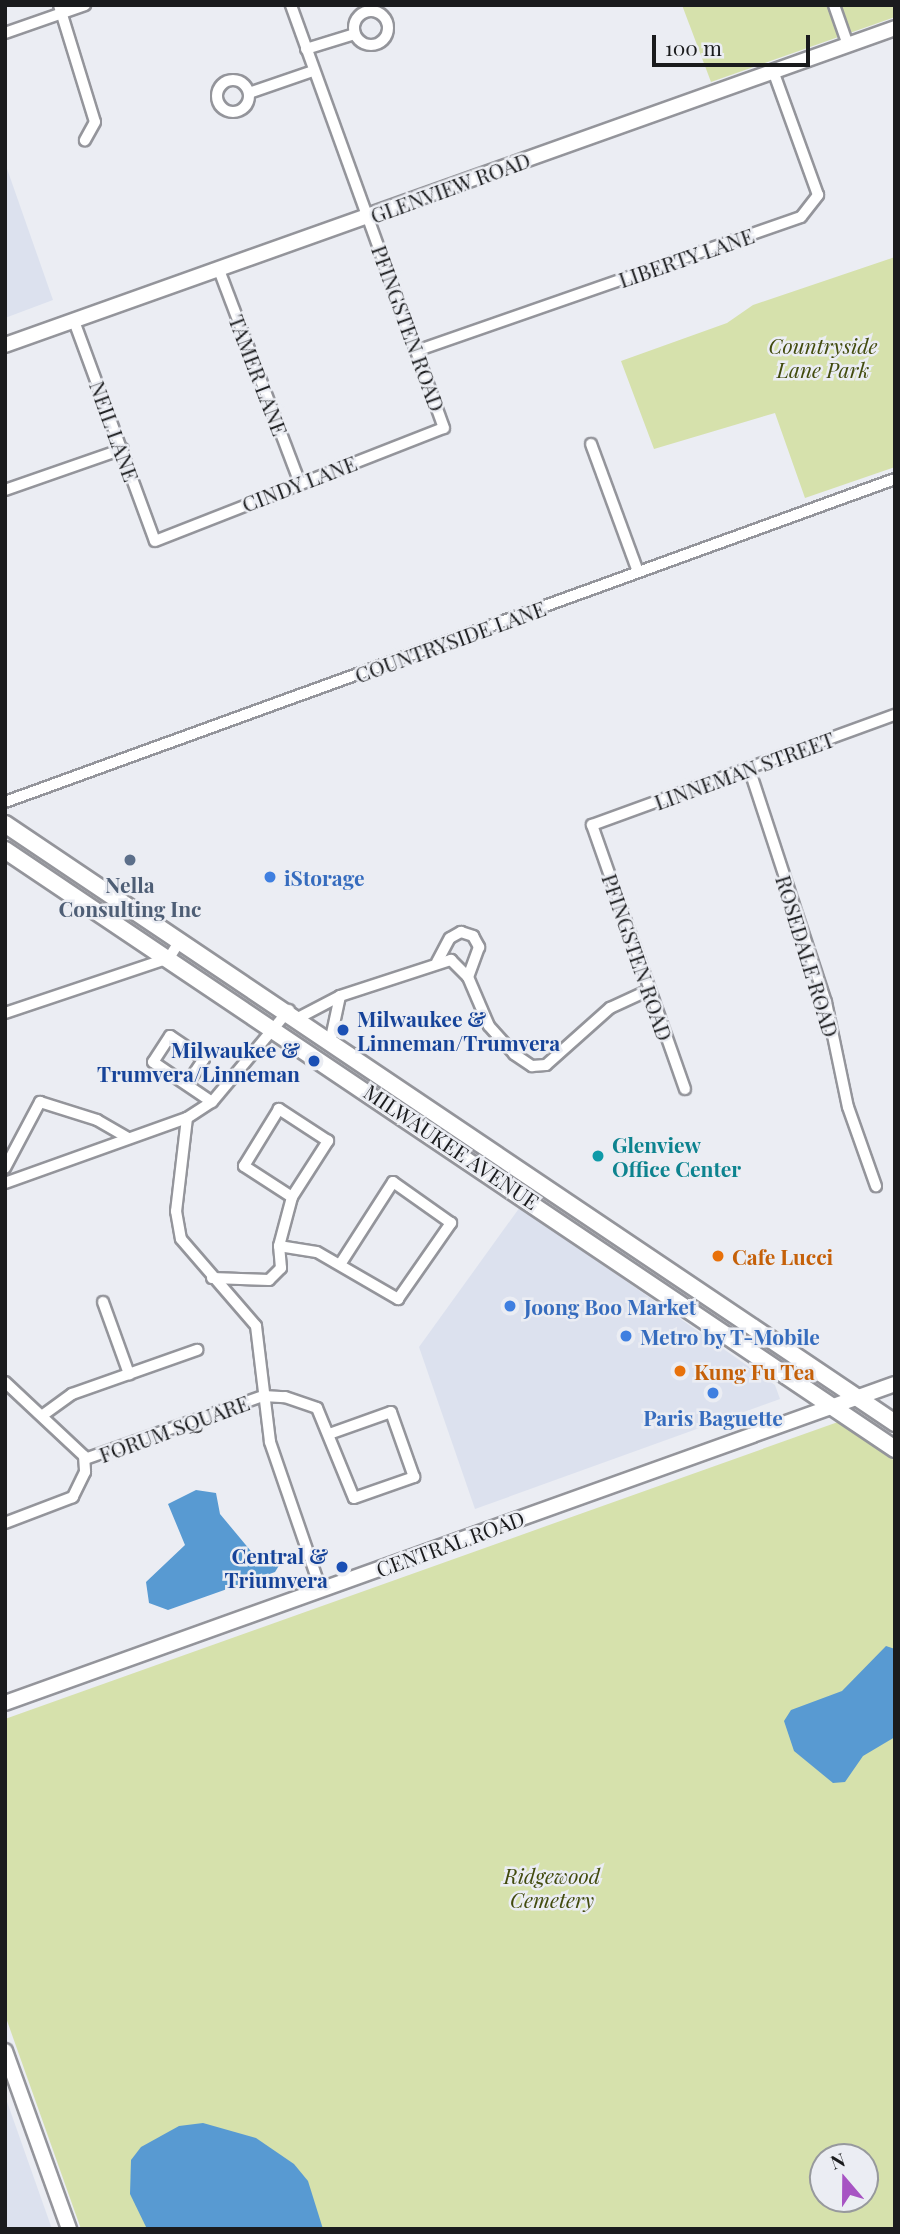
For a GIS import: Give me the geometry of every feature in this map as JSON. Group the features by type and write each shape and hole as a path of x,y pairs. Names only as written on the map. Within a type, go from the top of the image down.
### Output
{"main road":[{"name":"GLENVIEW ROAD","path":"5,345 895,28"},
{"name":"MILWAUKEE AVENUE","path":"5,824 295,1013 895,1423"},
{"name":"MILWAUKEE AVENUE","path":"5,850 276,1029 895,1449"},
{"path":"599,1247 620,1242 674,1279 692,1284"},
{"name":"CENTRAL ROAD","path":"5,1703 895,1384"},
{"path":"5,2051 69,2229"}],"street":[{"path":"5,33 61,9 85,5"},
{"name":"PFINGSTEN ROAD","path":"291,5 313,71 419,350 444,428"},
{"path":"834,5 848,45"},
{"path":"61,9 95,122 85,140"},
{"path":"306,49 355,34"},
{"path":"249,93 313,71"},
{"name":"LIBERTY LANE","path":"419,350 802,217 818,195 774,72"},
{"name":"TAMER LANE","path":"219,270 299,481"},
{"name":"NEIL LANE","path":"74,321 155,541"},
{"name":"CINDY LANE","path":"155,541 299,481 444,428"},
{"path":"591,444 638,572"},
{"path":"5,490 122,449"},
{"name":"COUNTRYSIDE LANE","path":"5,802 895,479"},
{"name":"LINNEMAN STREET","path":"592,825 895,715"},
{"name":"ROSEDALE ROAD","path":"749,768 827,1002 848,1107 876,1186"},
{"name":"PFINGSTEN ROAD","path":"592,825 684,1089"},
{"path":"436,962 450,937 461,932 473,936 479,947 468,977"},
{"path":"5,1013 169,958 181,939"},
{"path":"5,1183 187,1118 212,1102 276,1029 295,1013 436,962 451,960 468,977 489,1026 532,1066 558,1058 610,1008 649,990"},
{"path":"331,1038 340,996"},
{"path":"187,1084 204,1059 170,1036 153,1062 212,1102"},
{"path":"5,1168 40,1102 97,1120 128,1138"},
{"path":"212,1278 269,1280 281,1268 279,1247 292,1198 328,1141 279,1109 244,1166 292,1198"},
{"path":"187,1118 176,1211 191,1256 256,1326 262,1396 270,1442 321,1590"},
{"path":"279,1247 341,1263 398,1299 451,1223 393,1182 341,1263"},
{"path":"103,1302 129,1374"},
{"path":"43,1415 72,1394 197,1350"},
{"path":"5,1382 43,1415 85,1459 73,1497 5,1523"},
{"path":"262,1396 317,1408 332,1433 354,1498 414,1477 391,1412 332,1433"},
{"name":"FORUM SQUARE","path":"85,1459 262,1396"}],"shaded area":[{"path":"5,163 53,300 5,318"},
{"path":"520,1207 775,1385 780,1399 475,1509 419,1347"},
{"path":"5,2096 52,2229 5,2229"}],"green space":[{"path":"682,5 895,5 895,17 711,82"},
{"name":"Countryside Lane Park","path":"895,257 895,467 805,498 775,413 654,449 621,361 727,323 753,305"},
{"name":"Ridgewood Cemetery","path":"838,1422 895,1461 895,2229 81,2229 5,2015 5,1719"}],"water":[{"path":"196,1490 216,1493 220,1514 255,1556 283,1559 275,1572 168,1610 149,1603 146,1582 185,1545 168,1504"},
{"path":"886,1646 895,1649 895,1737 863,1756 845,1782 833,1783 794,1751 784,1721 791,1710 842,1691"},
{"path":"203,2123 256,2138 294,2164 308,2181 323,2229 147,2229 130,2194 131,2160 141,2147 179,2126"}],"place":[{"name":"Nella Consulting Inc","path":"130,860"},
{"name":"iStorage","path":"270,877"},
{"name":"Milwaukee & Linneman/Trumvera","path":"343,1030"},
{"name":"Milwaukee & Trumvera/Linneman","path":"314,1061"},
{"name":"Glenview Office Center","path":"598,1156"},
{"name":"Cafe Lucci","path":"718,1256"},
{"name":"Joong Boo Market","path":"510,1306"},
{"name":"Metro by T-Mobile","path":"626,1336"},
{"name":"Kung Fu Tea","path":"680,1371"},
{"name":"Paris Baguette","path":"713,1393"},
{"name":"Central & Triumvera","path":"342,1567"}]}
